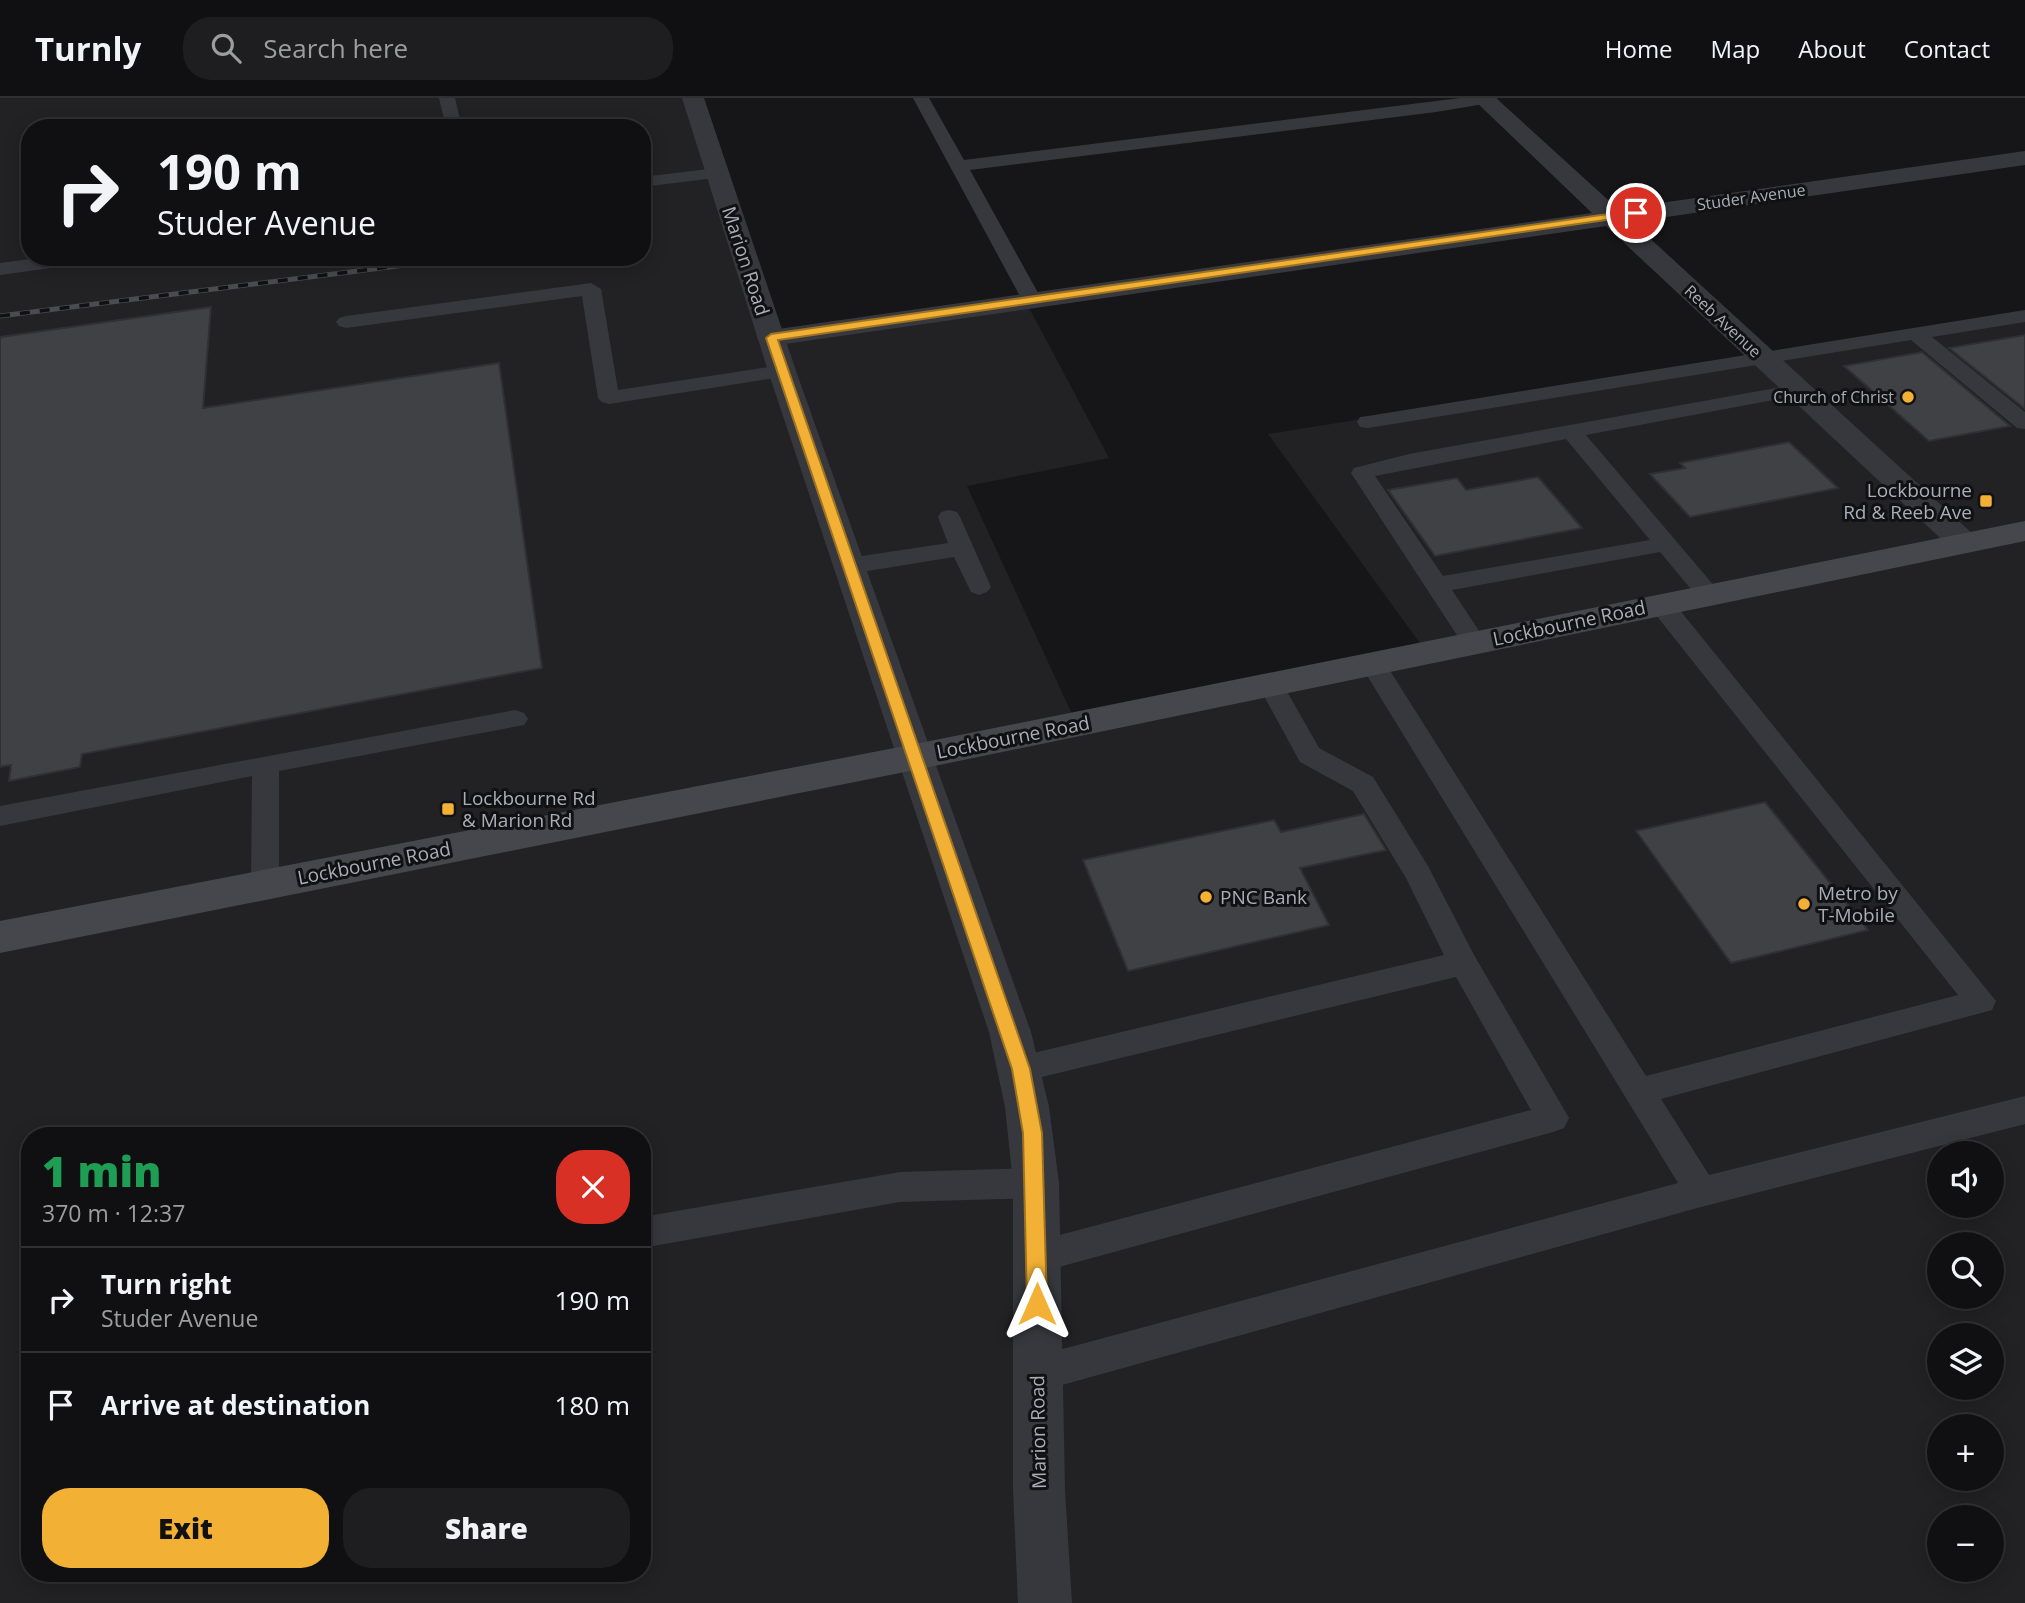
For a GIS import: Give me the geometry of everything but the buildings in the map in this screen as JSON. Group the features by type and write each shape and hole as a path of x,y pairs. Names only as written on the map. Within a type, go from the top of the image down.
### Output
{"main road":[{"name":"Lockbourne Road","path":"0,937 915,757 2025,531"}],"street":[{"name":"Marion Road","path":"693,98 782,371 1021,1069 1032,1133 1036,1183 1037,1374 1045,1603"},
{"name":"Reeb Avenue","path":"1484,98 1964,543"},
{"name":"Studer Avenue","path":"771,338 2025,158"}],"lane":[{"path":"447,98 452,119"},
{"path":"921,98 1032,300"},
{"path":"959,166 1490,98"},
{"path":"651,181 717,173"},
{"path":"0,270 27,266"},
{"path":"346,322 592,289 609,398 782,371"},
{"path":"1368,422 2025,316"},
{"path":"1916,334 2025,423"},
{"path":"1475,643 1362,474 1409,461 1798,390"},
{"path":"1571,431 1709,594"},
{"path":"949,517 979,587"},
{"path":"1436,585 1667,544"},
{"path":"849,566 962,548"},
{"path":"1637,1093 1981,1001 1661,604"},
{"path":"1373,664 1637,1093 1701,1192"},
{"path":"1037,1257 1553,1118 1463,963 1418,874 1363,784 1309,755 1270,685"},
{"path":"0,816 515,719"},
{"path":"265,884 266,764"},
{"path":"1021,1069 1463,963"},
{"path":"1037,1374 1701,1192 2025,1110"},
{"path":"651,1231 900,1187 1036,1183"}],"shaded area":[{"path":"0,98 688,98 763,345 1027,304 1109,458 967,486 1078,727 1427,653 1268,434 2025,313 2025,1603 0,1603"}],"railway":[{"path":"0,316 397,266"}],"place":[{"name":"Church of Christ","path":"1908,397"},
{"name":"Lockbourne Rd & Reeb Ave","path":"1986,501"},
{"name":"Lockbourne Rd & Marion Rd","path":"448,809"},
{"name":"PNC Bank","path":"1206,897"},
{"name":"Metro by T-Mobile","path":"1804,904"}],"route":[{"path":"1037,1304 1036,1183 1032,1133 1021,1069 771,338 1636,213"}]}
